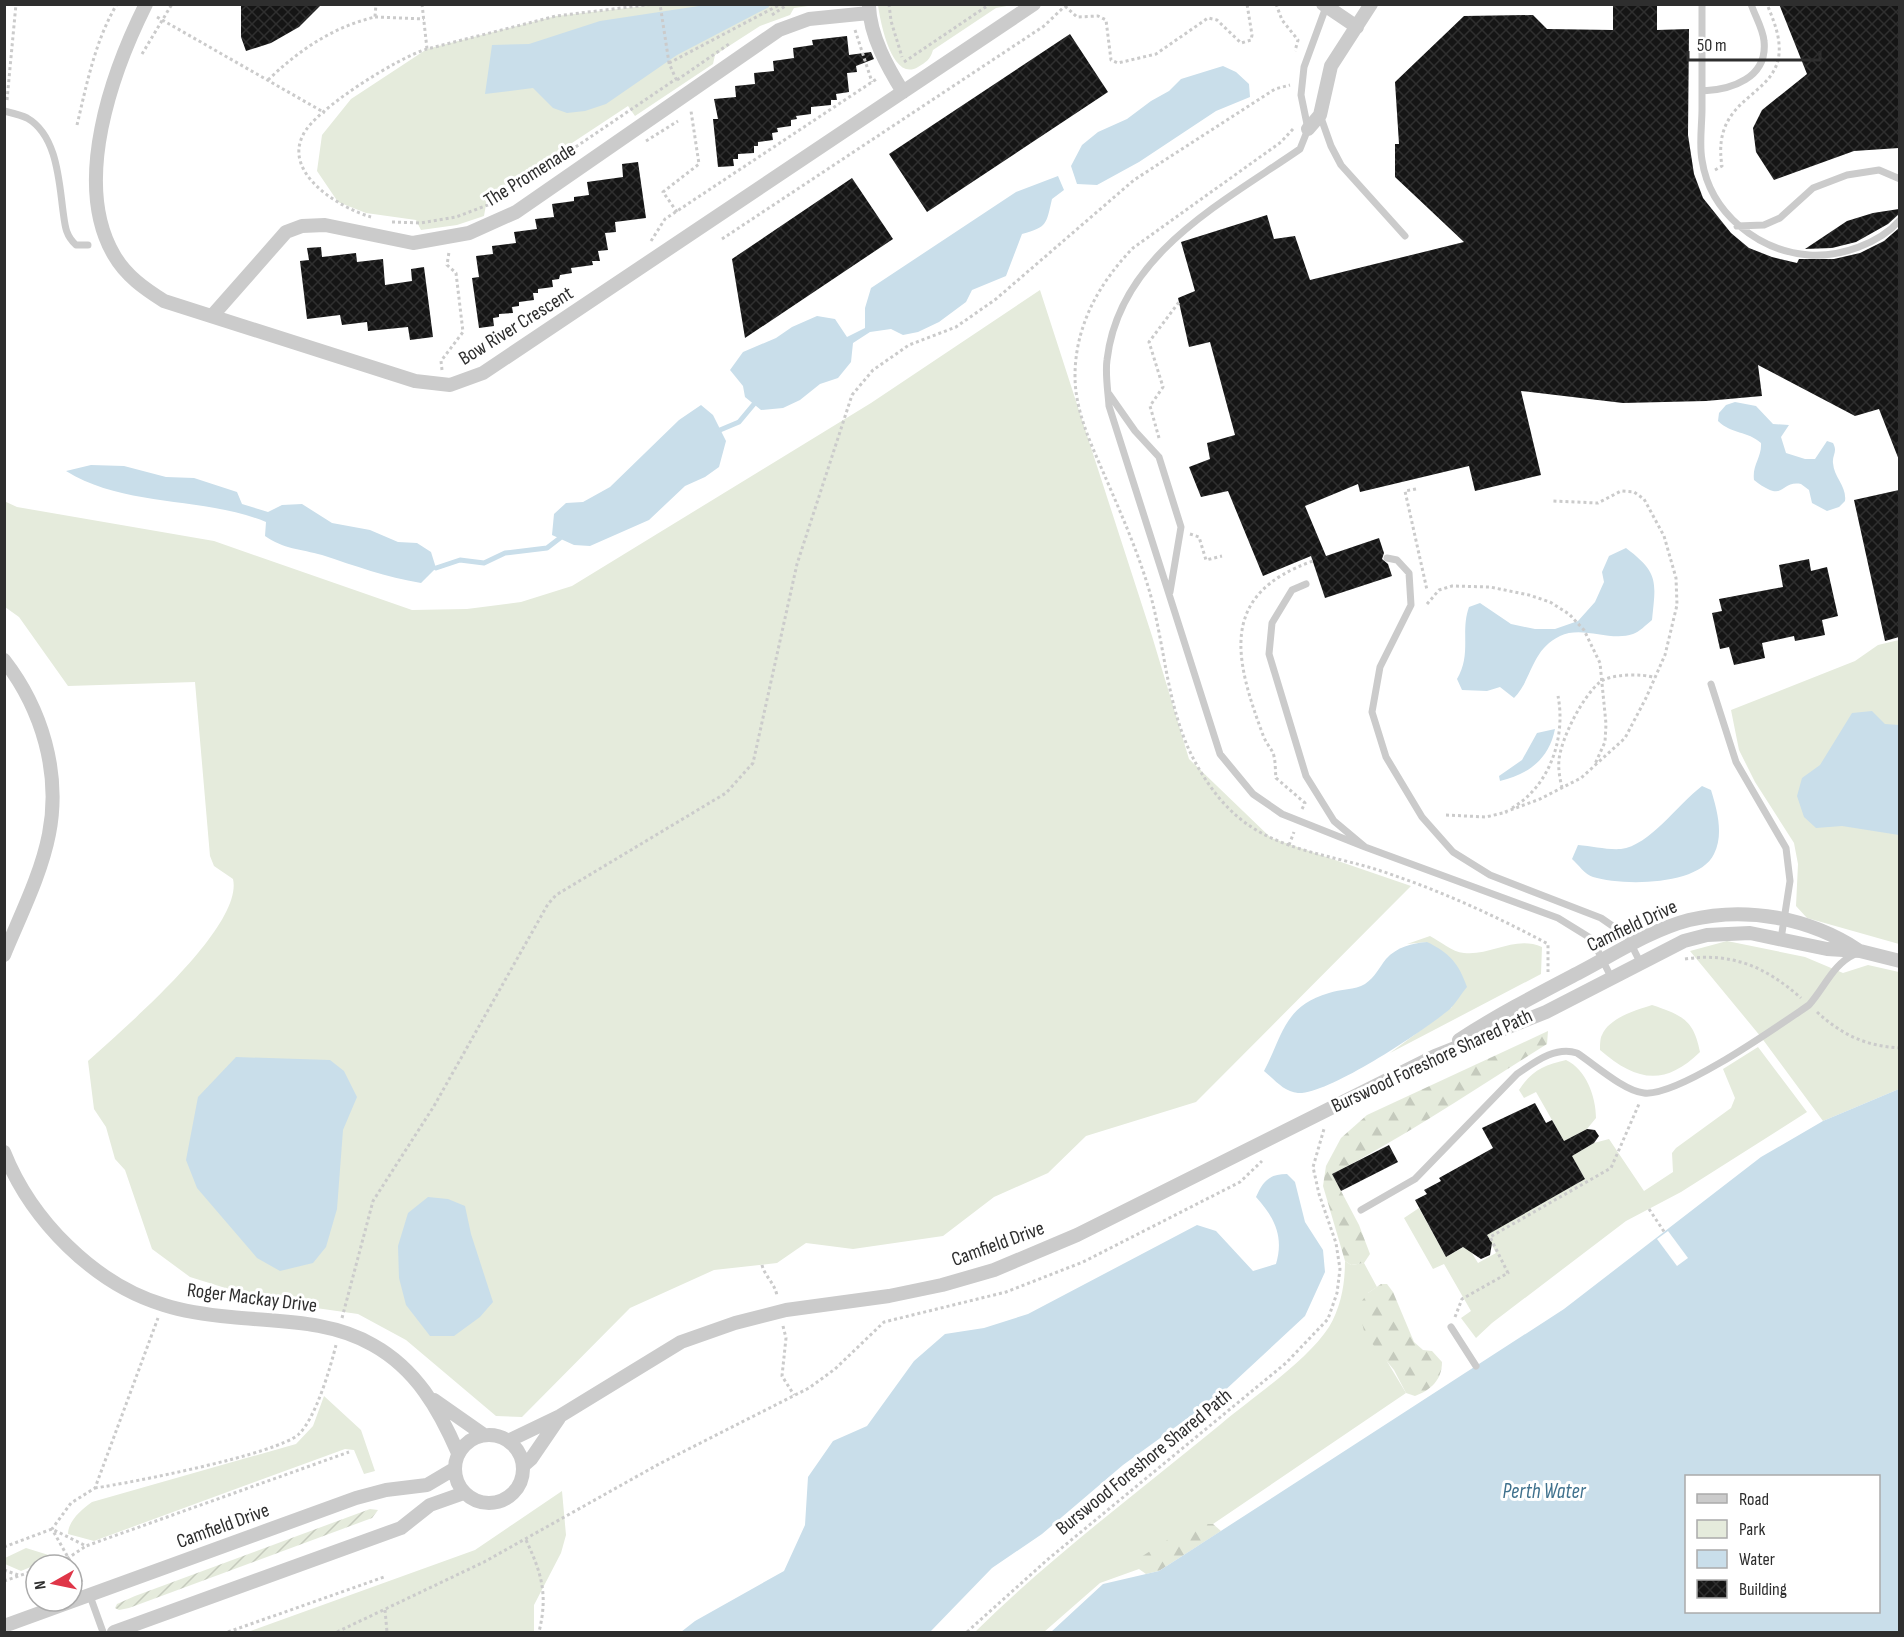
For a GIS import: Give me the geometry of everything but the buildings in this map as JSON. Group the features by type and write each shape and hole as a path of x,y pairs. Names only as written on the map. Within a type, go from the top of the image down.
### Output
{"street":[{"name":"Bow River Crescent","path":"142,6 123,53 100,139 97,205 106,238 126,272 143,288 164,301 415,381 450,386 464,382 670,249 1034,4"},
{"path":"1308,129 1320,115 1331,66 1371,4"},
{"path":"1326,5 1357,27"},
{"path":"869,9 890,70 903,92"},
{"name":"The Promenade","path":"212,316 286,232 303,226 325,225 413,243 469,233 516,212 779,30 809,20 869,9"},
{"path":"4,660 25,690 39,721 48,754 52,798 49,834 39,869 4,955"},
{"name":"Camfield Drive","path":"1435,1056 1500,1013 1603,959 1667,928 1712,916 1762,915 1784,919 1832,933 1860,951"},
{"name":"Camfield Drive","path":"508,1441 560,1416 681,1342 780,1311 889,1296 942,1285 994,1270 1077,1235 1435,1056 1546,1012 1666,948 1707,935 1750,933 1827,949 1860,951 1899,961"},
{"name":"Roger Mackay Drive","path":"4,1152 31,1202 69,1248 117,1283 163,1305 200,1313 339,1330 373,1344 395,1360 415,1378 429,1397"},
{"path":"429,1397 484,1435 508,1441 520,1456 523,1466 519,1486 503,1500 483,1503 465,1493 456,1478 454,1469 458,1453 465,1445 484,1435"},
{"path":"429,1397 458,1453"},
{"path":"523,1466 531,1459 560,1416"},
{"name":"Camfield Drive","path":"4,1626 356,1498 386,1490 427,1485 454,1469"},
{"path":"114,1632 401,1528 430,1505 465,1493"}],"lane":[{"path":"1701,4 1702,160 1714,194 1737,226 1773,248 1817,256 1857,248 1876,239 1899,220"},
{"path":"1702,91 1721,91 1749,80 1758,65 1763,55 1764,40 1751,4"},
{"path":"1326,5 1307,54 1301,80 1308,129 1300,149 1177,235 1152,259 1123,304 1112,332 1106,362 1109,405 1220,754 1253,794 1282,814 1558,918 1592,939 1611,977"},
{"path":"5,111 26,118 40,129 50,144 60,186 67,236 76,245 88,245"},
{"path":"1320,115 1331,146 1341,165 1405,236"},
{"path":"1737,226 1764,225 1780,218 1814,188 1847,175 1879,170 1899,179"},
{"path":"1108,393 1159,457 1181,527 1169,595"},
{"path":"1387,558 1397,560 1409,573 1411,605 1380,667 1372,712 1386,757 1422,817 1453,852 1480,869 1601,918 1627,936 1640,962"},
{"path":"1306,584 1292,590 1272,623 1269,654 1306,776 1334,821 1365,847"},
{"path":"1711,684 1736,762 1786,848 1790,881 1781,939"},
{"path":"1361,1210 1415,1179 1517,1074 1536,1061 1559,1051 1569,1050 1619,1082 1644,1093 1675,1087 1809,1005 1839,961 1860,951"},
{"path":"1451,1327 1476,1366"},
{"path":"90,1596 104,1632"}],"path":[{"path":"5,111 15,4"},
{"path":"77,125 91,65 106,23 117,4"},
{"path":"163,20 172,4"},
{"path":"375,17 376,4"},
{"path":"422,4 427,49"},
{"path":"376,219 355,212 319,188 303,171 298,151 302,136 361,83 414,52 556,16 654,4"},
{"path":"386,222 421,223 456,218 493,203 676,79 668,61 660,4"},
{"path":"668,61 781,4"},
{"path":"889,4 891,21 904,61"},
{"path":"722,239 1044,26 1066,5 1077,17 1103,16 1106,20 1111,60 1118,63 1156,54 1208,18 1217,20 1241,42 1246,43 1251,40 1252,35 1246,4"},
{"path":"1276,4 1282,20 1298,40 1293,60"},
{"path":"1707,174 1722,166 1719,149 1721,132 1729,116 1772,75 1778,61 1780,46 1777,30 1767,4"},
{"path":"142,6 325,113"},
{"path":"267,80 290,59 324,36 347,24 375,17 424,19"},
{"path":"853,26 872,82"},
{"path":"1292,79 1292,93"},
{"path":"4,1547 52,1529 71,1503 94,1488 130,1482 289,1442 310,1419 339,1330 373,1200 434,1106 548,904 556,895 726,793 753,763 797,564 852,395 873,370 890,356 909,345 956,327 996,299 1134,180 1275,89 1291,85"},
{"path":"1293,119 1293,129 1281,142 1133,248 1115,266 1086,315 1077,350 1075,378 1084,425 1126,525 1149,591 1163,645 1176,714 1192,756 1211,788 1238,817 1271,838 1335,860 1379,870 1489,912 1548,944 1550,955 1546,968 1551,980"},
{"path":"443,371 441,360 463,332 456,273 447,265 449,252"},
{"path":"1161,443 1150,406 1163,387 1149,342 1179,302"},
{"path":"1142,438 1146,433 1157,432"},
{"path":"1416,489 1405,491 1427,590"},
{"path":"1446,815 1486,817 1505,812 1581,778 1625,738 1665,655 1677,605 1676,578 1664,536 1654,513 1644,499 1634,492 1621,491 1598,503 1552,501"},
{"path":"1179,539 1188,534 1199,537 1206,560 1222,556"},
{"path":"1427,603 1439,590 1452,586 1470,586 1529,595 1550,602 1569,615 1584,630 1600,663 1606,704 1605,742 1594,766"},
{"path":"1562,788 1559,760 1565,737 1580,709 1602,680 1628,675 1655,678"},
{"path":"1505,812 1521,803 1542,779 1559,739 1562,718 1558,696"},
{"path":"1289,845 1296,825"},
{"path":"1677,961 1716,957 1745,962 1773,975 1849,1037 1878,1047 1899,1048"},
{"path":"1451,1327 1462,1299 1508,1273 1490,1237 1611,1168 1639,1104"},
{"name":"Burswood Foreshore Shared Path","path":"967,1632 1047,1560 1286,1363 1328,1319 1337,1293 1340,1269 1336,1243 1319,1194 1313,1167 1324,1128 1315,1132"},
{"path":"337,1632 526,1540 659,1464 794,1395 836,1369 884,1322 995,1295 1083,1262 1240,1182 1269,1156"},
{"path":"1649,1209 1665,1233"},
{"path":"762,1265 764,1273 773,1284 786,1338 782,1376 794,1395"},
{"path":"94,1488 163,1305"},
{"path":"76,1553 86,1546 349,1452"},
{"path":"52,1529 86,1546"},
{"path":"52,1529 66,1553"},
{"path":"526,1540 543,1580 544,1611 539,1632"},
{"path":"4,1570 19,1576"},
{"path":"4,1581 24,1574"},
{"path":"228,1632 384,1577"},
{"path":"84,1585 90,1596"},
{"path":"385,1610 387,1632"}],"green space":[{"path":"878,4 1012,5 996,8 933,50 923,64 909,70 894,59 881,24"},
{"path":"654,5 815,5 794,8 790,15 760,26 715,55 713,64 635,116 628,106 487,199 484,216 457,225 421,230 416,220 366,213 338,202 317,171 322,135 351,99 427,49 556,16"},
{"path":"1040,290 1152,636 1189,759 1271,838 1411,886 1196,1102 1086,1136 1048,1173 994,1197 943,1236 853,1249 806,1243 777,1263 714,1270 630,1308 522,1417 496,1416 406,1340 358,1314 267,1301 190,1277 152,1249 125,1170 115,1159 106,1127 94,1109 88,1061 152,1002 201,950 220,923 231,899 233,879 214,866 210,856 195,682 68,686 19,617 5,607 4,501 17,507 214,541 412,610 467,609 521,602 572,586 871,403"},
{"path":"1899,640 1899,944 1807,918 1796,906 1798,864 1794,843 1755,782 1739,750 1731,710 1855,661 1878,645"},
{"path":"1430,936 1464,953 1484,952 1522,943 1542,947 1541,974 1390,1053 1452,1007 1427,942 1407,944"},
{"path":"1727,941 1805,957 1843,973 1868,965 1899,972 1899,1089 1823,1121 1761,1037 1690,951"},
{"path":"1652,1005 1685,1020 1694,1033 1700,1052 1674,1071 1650,1076 1626,1068 1600,1050 1600,1046 1601,1036 1617,1019"},
{"path":"1548,1031 1547,1044 1414,1128 1332,1174 1359,1225 1370,1254 1364,1263 1351,1265 1345,1261 1323,1186 1326,1166 1341,1138 1367,1115"},
{"path":"1758,1047 1807,1112 1681,1192 1626,1221 1492,1323 1476,1338 1461,1318 1471,1311 1444,1264 1433,1269 1404,1218 1419,1208 1446,1257 1467,1245 1478,1263 1496,1253 1487,1235 1585,1179 1572,1156 1594,1143 1609,1139 1644,1191 1673,1172 1672,1153 1676,1148 1731,1108 1735,1098 1723,1069"},
{"path":"1566,1060 1579,1070 1588,1084 1594,1101 1596,1118 1587,1129 1564,1141 1536,1092 1524,1098 1519,1090 1528,1078 1539,1070"},
{"path":"1345,1261 1351,1265 1364,1263 1377,1287 1368,1293 1382,1353 1406,1393 1213,1524 1139,1569 1100,1583 1044,1632 975,1632 1064,1551 1307,1353 1329,1327 1337,1311 1343,1287"},
{"path":"1381,1284 1387,1284 1393,1292 1414,1342 1423,1350 1432,1351 1442,1362 1438,1379 1426,1391 1415,1396 1406,1393 1394,1370 1365,1335 1358,1306 1368,1293"},
{"path":"324,1396 361,1430 375,1471 364,1474 354,1450 345,1449 94,1541 68,1534 73,1520 92,1502 296,1444 313,1426"},
{"path":"562,1491 566,1535 561,1553 534,1605 534,1632 248,1632 475,1550"},
{"path":"370,1509 378,1510 372,1518 129,1608 119,1610 115,1608 117,1604 135,1596"},
{"path":"1192,1524 1213,1524 1221,1531 1159,1571 1146,1574 1139,1569 1141,1557"},
{"path":"26,1548 42,1553 24,1553 24,1570 21,1571 5,1564 5,1558"}],"water":[{"path":"712,4 769,4 769,7 677,55 606,104 585,111 567,113 553,108 533,88 485,94 492,45 529,44 600,21"},
{"path":"1223,66 1236,72 1249,84 1250,97 1216,111 1139,162 1097,185 1077,184 1071,166 1082,145 1098,132 1127,119 1169,91 1181,79"},
{"path":"1058,176 1064,190 1052,199 1044,223 1037,229 1022,234 1006,276 972,290 966,302 939,322 918,332 903,335 891,329 870,332 853,343 851,362 838,378 820,384 800,400 783,408 761,410 745,397 743,386 730,370 743,352 776,338 792,327 817,316 835,319 847,337 865,328 865,308 871,288 1016,192"},
{"path":"1735,402 1756,406 1773,424 1789,425 1781,437 1786,453 1805,459 1815,459 1827,441 1833,443 1834,468 1844,491 1845,501 1839,507 1827,511 1812,503 1809,490 1801,484 1789,485 1781,490 1772,491 1754,480 1754,470 1761,443 1718,421 1719,413 1726,405"},
{"path":"701,405 713,415 726,441 719,467 705,477 685,486 649,520 590,546 574,545 552,535 554,514 566,503 583,502 610,487 679,420"},
{"path":"91,465 124,466 166,477 194,478 237,492 242,504 268,512 282,505 302,504 332,523 370,530 398,542 417,543 431,552 436,568 421,583 383,574 279,544 265,536 266,522 216,508 139,497 114,491 89,483 66,471"},
{"path":"1626,548 1645,564 1653,579 1652,620 1635,633 1624,636 1577,632 1560,636 1543,649 1514,698 1500,687 1487,691 1462,690 1457,679 1464,660 1465,625 1469,607 1480,603 1511,624 1535,629 1555,629 1578,621 1595,602 1604,582 1602,572 1609,556"},
{"path":"1872,711 1885,724 1899,725 1899,835 1842,826 1816,828 1804,817 1797,796 1802,778 1820,765 1852,713"},
{"path":"1555,729 1548,749 1536,764 1520,774 1500,781 1499,776 1522,760 1537,733"},
{"path":"1702,786 1711,790 1719,830 1717,846 1706,865 1677,878 1622,882 1590,876 1572,859 1578,845 1621,849 1632,846 1653,832"},
{"path":"1427,942 1442,950 1453,960 1467,987 1450,1009 1376,1060 1331,1084 1312,1091 1298,1093 1288,1090 1264,1071 1287,1023 1303,1006 1329,993 1365,984 1395,951"},
{"path":"236,1057 330,1060 344,1071 357,1097 343,1130 337,1209 326,1247 313,1263 280,1271 257,1258 197,1188 186,1160 198,1097"},
{"name":"Perth Water","path":"1899,1089 1899,1632 1051,1632 1103,1584 1159,1571 1564,1309 1761,1157 1823,1121"},
{"path":"1287,1174 1295,1182 1305,1222 1323,1250 1325,1272 1305,1316 1221,1394 1123,1465 1042,1534 992,1568 930,1632 681,1632 695,1621 784,1571 805,1525 808,1477 833,1441 867,1426 914,1361 945,1334 984,1328 1028,1314 1197,1225 1216,1231 1253,1271 1276,1264 1279,1245 1276,1228 1273,1220 1256,1197 1261,1187 1271,1177"},
{"path":"428,1197 448,1199 465,1206 471,1234 493,1302 480,1317 454,1336 430,1336 406,1305 399,1278 398,1246 408,1213"}],"pier":[{"path":"1668,1231 1688,1258 1677,1266 1657,1239"}],"waterway":[{"path":"720,430 739,422 754,404"},
{"path":"436,568 460,560 484,563 505,553 547,548 560,538"}]}
